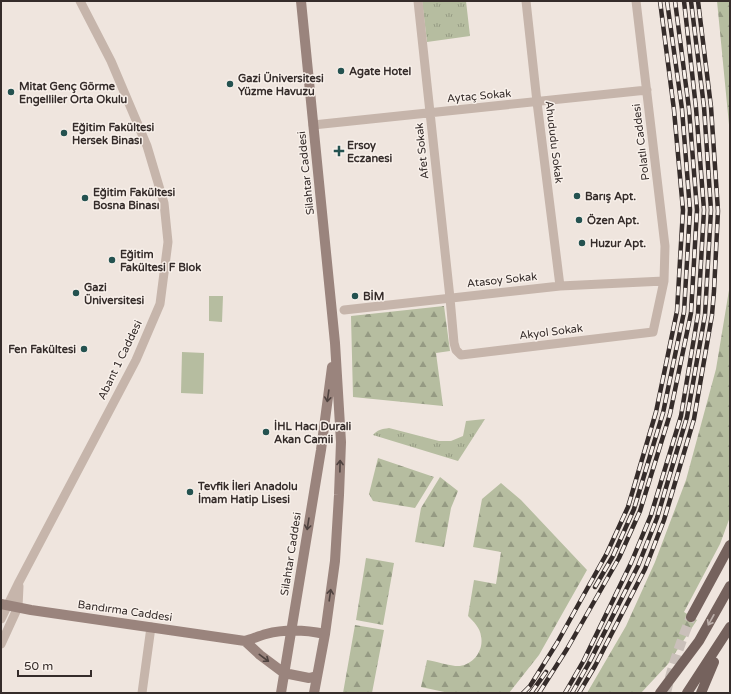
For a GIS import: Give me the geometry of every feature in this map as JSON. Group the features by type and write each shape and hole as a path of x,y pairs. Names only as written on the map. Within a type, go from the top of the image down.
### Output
{"main road":[{"name":"Silahtar Caddesi","path":"301,1 312,125 335,343 341,442 335,561 325,634"},
{"name":"Silahtar Caddesi","path":"281,693 321,450 335,343"},
{"path":"692,617 730,545"},
{"path":"660,693 699,641 730,586"},
{"name":"Bandırma Caddesi","path":"4,604 36,611 245,642 267,634 309,631 325,634"},
{"path":"701,693 730,627"},
{"path":"314,693 325,634"},
{"path":"687,693 724,639"},
{"path":"245,642 284,673 309,678 317,676"}],"street":[{"name":"Abant 1 Caddesi","path":"1,619 4,604 19,582 136,360 160,304 168,242 164,203 147,146 111,61 80,1"},
{"name":"Afet Sokak","path":"418,1 450,298"},
{"name":"Ahududu Sokak","path":"526,1 560,286"},
{"name":"Polatlı Caddesi","path":"636,1 665,246 664,281"},
{"name":"Aytaç Sokak","path":"312,125 647,90"},
{"name":"Atasoy Sokak","path":"344,310 560,286 664,281"},
{"name":"Akyol Sokak","path":"450,298 454,343 456,350 461,355 653,332 664,281"},
{"name":"Abant 1 Caddesi","path":"1,644 18,607 19,582"},
{"path":"142,693 151,627"}],"green space":[{"path":"422,1 466,1 470,36 427,42"},
{"path":"717,1 730,1 730,135"},
{"path":"730,284 730,517 720,544 684,612 697,620 668,664 641,693 587,693 626,626 655,562 686,480 716,369"},
{"path":"209,296 223,296 222,322 209,321"},
{"path":"444,306 450,351 436,353 443,406 353,397 351,316"},
{"path":"182,352 204,353 203,394 181,393"},
{"path":"485,419 458,461 373,435 380,430 389,428 439,441 451,441 463,436 466,421"},
{"path":"378,458 434,477 415,508 373,501 369,494"},
{"path":"440,477 458,491 451,508 444,547 415,542 421,508"},
{"path":"501,483 521,500 587,570 539,655 509,693 449,693 421,687 427,660 449,665 465,665 477,656 481,646 482,641 479,630 468,616 474,580 496,584 501,552 473,547 482,499"},
{"path":"366,558 394,563 383,625 356,620"},
{"path":"355,625 384,630 372,693 343,693"}],"tunnel":[{"path":"666,693 677,654 691,617"}],"railway":[{"path":"523,693 530,686 557,643 607,553 628,507 656,412 677,311 683,210 674,110 660,1"},
{"path":"595,587 613,556 634,509 663,413 684,312 690,210 682,109 667,1"},
{"path":"539,693 567,649 619,558 640,511 670,414 691,313 697,210 689,109 675,1"},
{"path":"565,693 584,660 631,563 651,515 681,416 698,314 704,210 696,108 684,1"},
{"path":"572,693 589,663 638,566 657,518 687,417 705,315 711,210 704,107 691,1"},
{"path":"579,693 595,666 645,569 664,520 694,419 712,315 718,211 711,107 698,1"},
{"path":"531,693 546,672"}],"place":[{"name":"Agate Hotel","path":"341,71"},
{"name":"Gazi Üniversitesi Yüzme Havuzu","path":"230,84"},
{"name":"Mitat Genç Görme Engelliler Orta Okulu","path":"11,92"},
{"name":"Eğitim Fakültesi Hersek Binası","path":"64,133"},
{"name":"Ersoy Eczanesi","path":"339,151"},
{"name":"Barış Apt.","path":"577,196"},
{"name":"Eğitim Fakültesi Bosna Binası","path":"85,198"},
{"name":"Özen Apt.","path":"579,220"},
{"name":"Huzur Apt.","path":"582,243"},
{"name":"Eğitim Fakültesi F Blok","path":"112,260"},
{"name":"Gazi Üniversitesi","path":"76,293"},
{"name":"BİM","path":"355,296"},
{"name":"Fen Fakültesi","path":"84,349"},
{"name":"İHL Hacı Durali Akan Camii","path":"266,432"},
{"name":"Tevfik İleri Anadolu İmam Hatip Lisesi","path":"190,492"}]}
